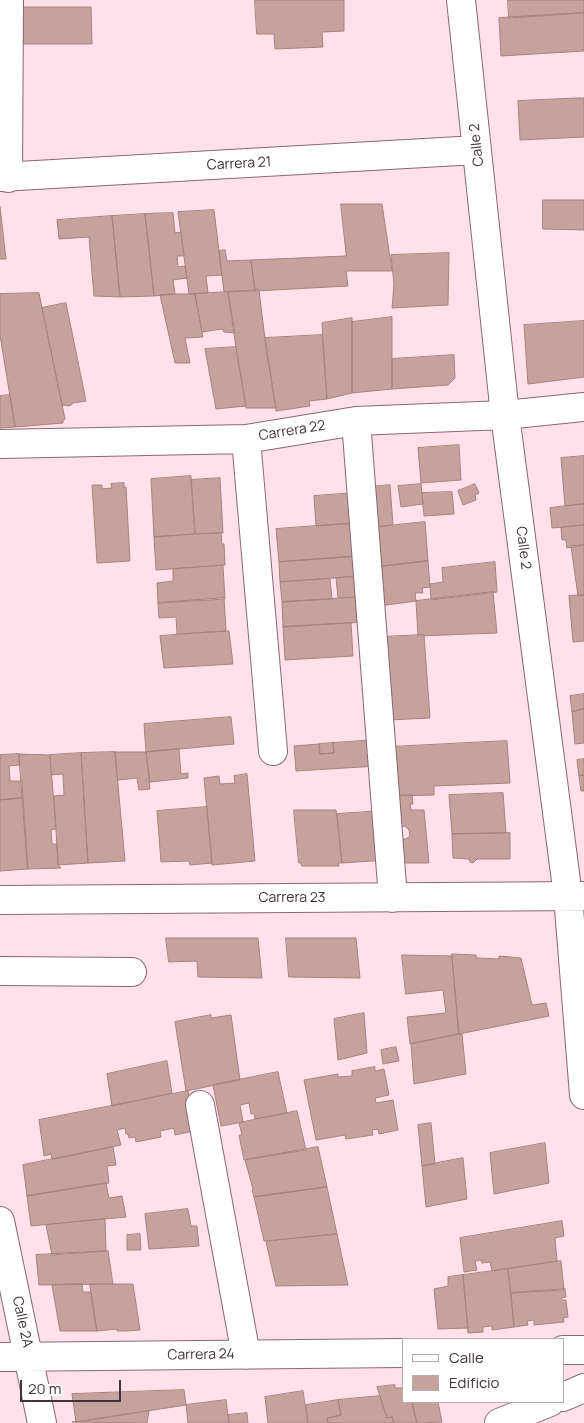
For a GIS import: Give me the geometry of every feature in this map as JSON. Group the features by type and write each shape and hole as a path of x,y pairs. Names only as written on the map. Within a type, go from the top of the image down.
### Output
{"street":[{"path":"4,177 9,0"},
{"name":"Calle 2","path":"461,0 505,415 576,896 584,1095"},
{"name":"Carrera 21","path":"4,177 477,150"},
{"name":"Carrera 22","path":"0,444 246,439 356,421 505,415 584,407"},
{"path":"356,421 393,898"},
{"path":"246,439 273,751"},
{"name":"Carrera 23","path":"0,900 576,896"},
{"path":"0,971 132,972"},
{"path":"200,1105 246,1355"},
{"name":"Calle 2A","path":"0,1221 42,1423"},
{"path":"564,1350 584,1350"},
{"name":"Carrera 24","path":"0,1357 402,1353"},
{"path":"564,1396 584,1388"},
{"path":"499,1423 548,1403"}],"building":[{"path":"255,0 344,0 344,31 322,32 323,47 275,49 274,34 257,34"},
{"path":"508,0 584,0 584,13 509,18"},
{"path":"18,7 91,7 92,44 19,44"},
{"path":"584,13 584,51 501,56 499,18"},
{"path":"584,98 584,137 520,140 518,101"},
{"path":"543,200 584,200 584,230 543,229"},
{"path":"341,204 382,204 392,271 346,271 348,286 255,291 251,260 346,256"},
{"path":"0,207 6,259 0,259"},
{"path":"214,210 222,275 206,276 208,293 189,294 178,212"},
{"path":"173,213 175,233 181,232 184,256 177,256 178,267 185,266 187,278 173,280 175,294 154,296 145,214"},
{"path":"145,214 154,296 120,297 112,216"},
{"path":"112,216 120,297 94,296 89,237 59,239 57,220"},
{"path":"225,250 227,261 251,260 255,291 224,292 219,251"},
{"path":"449,253 448,305 392,308 394,284 391,255"},
{"path":"259,290 276,408 246,408 228,292"},
{"path":"228,292 235,333 224,332 222,329 202,332 195,294"},
{"path":"39,293 65,419 63,423 15,427 0,335 0,294"},
{"path":"195,294 203,337 185,338 190,363 175,363 160,295"},
{"path":"66,303 86,401 73,403 70,406 62,405 42,308"},
{"path":"392,317 392,389 352,393 352,322"},
{"path":"352,318 352,393 327,399 322,323"},
{"path":"584,321 584,377 528,384 524,325"},
{"path":"322,335 327,399 309,401 310,406 276,411 265,338"},
{"path":"236,347 246,406 216,409 205,349"},
{"path":"454,355 455,378 448,385 392,389 392,359"},
{"path":"10,395 15,427 0,428 0,396"},
{"path":"459,445 461,480 421,483 418,448"},
{"path":"584,456 584,504 565,506 561,458"},
{"path":"191,476 195,534 154,537 151,479"},
{"path":"220,478 223,533 195,534 191,480"},
{"path":"124,483 124,488 126,487 130,561 97,563 92,485 102,485 102,489 112,488 111,484"},
{"path":"421,484 423,504 401,507 398,486"},
{"path":"475,484 479,493 475,495 476,500 463,505 458,491"},
{"path":"390,485 393,525 378,527 370,487"},
{"path":"452,492 454,514 424,516 422,493"},
{"path":"355,493 357,523 316,526 314,496"},
{"path":"584,504 584,525 552,528 550,508"},
{"path":"425,522 428,561 376,567 378,527"},
{"path":"357,523 360,556 279,562 276,529"},
{"path":"584,525 584,545 567,548 566,540 562,540 561,528"},
{"path":"221,533 222,544 224,544 225,565 156,570 154,537"},
{"path":"584,545 584,595 578,596 571,546"},
{"path":"360,556 362,576 280,582 279,562"},
{"path":"428,561 430,587 422,588 423,593 415,593 416,601 379,606 376,567"},
{"path":"495,562 497,592 431,600 430,584 443,582 442,568"},
{"path":"223,566 225,599 158,603 157,583 173,581 173,569"},
{"path":"362,576 364,597 338,598 336,578"},
{"path":"330,579 332,599 282,602 280,582"},
{"path":"493,592 497,633 418,636 416,601"},
{"path":"584,595 584,641 573,642 569,596"},
{"path":"364,597 366,622 283,627 282,602"},
{"path":"224,598 226,631 177,634 176,617 159,618 158,603"},
{"path":"351,623 353,656 285,660 283,627"},
{"path":"229,631 233,664 164,668 160,636"},
{"path":"424,635 430,718 388,720 381,637"},
{"path":"584,694 584,709 572,712 570,696"},
{"path":"584,709 584,743 575,744 572,712"},
{"path":"231,717 234,744 146,752 144,724"},
{"path":"376,740 378,766 296,771 294,746 319,744 320,754 334,753 333,743"},
{"path":"507,741 510,783 434,786 434,795 393,796 389,747"},
{"path":"333,743 334,753 320,754 319,744"},
{"path":"179,749 181,774 188,773 188,778 150,782 146,752"},
{"path":"115,752 125,861 88,863 81,753"},
{"path":"115,752 146,752 150,789 139,790 137,778 118,780"},
{"path":"81,753 88,863 58,865 54,796 64,795 63,774 51,775 50,755"},
{"path":"19,754 20,765 9,766 10,781 22,781 23,798 0,800 0,755"},
{"path":"19,754 50,755 56,829 51,830 52,844 57,844 58,865 61,868 28,869"},
{"path":"584,759 584,775 579,776 577,760"},
{"path":"247,774 255,861 212,865 204,778 219,776 220,784 235,783 234,776"},
{"path":"584,775 584,791 581,791 579,776"},
{"path":"503,793 506,833 452,834 449,795"},
{"path":"412,795 413,804 410,804 411,810 424,810 429,863 398,863 396,839 406,839 410,836 409,830 405,826 395,827 393,796"},
{"path":"23,798 28,869 0,871 0,800"},
{"path":"207,807 212,863 190,865 189,861 161,862 157,811"},
{"path":"294,810 336,810 342,863 338,863 339,866 302,866 299,863"},
{"path":"382,811 387,860 342,863 337,814"},
{"path":"510,833 510,859 477,859 473,863 469,859 453,858 452,834"},
{"path":"166,938 258,938 262,978 198,977 197,961 169,962"},
{"path":"286,938 356,938 360,978 289,977"},
{"path":"452,954 476,955 477,958 499,959 499,956 521,958 532,1005 546,1003 549,1016 459,1034"},
{"path":"402,955 452,956 459,1034 410,1044 407,1017 446,1013 443,990 406,994"},
{"path":"364,1013 367,1053 338,1060 334,1019"},
{"path":"211,1015 211,1018 231,1015 240,1080 186,1091 175,1022"},
{"path":"462,1034 466,1074 414,1084 411,1044"},
{"path":"396,1047 399,1061 383,1064 381,1050"},
{"path":"167,1061 172,1093 112,1106 107,1074"},
{"path":"375,1067 375,1071 384,1069 389,1095 375,1098 376,1103 393,1100 398,1130 379,1134 378,1129 372,1130 373,1135 346,1139 345,1135 316,1140 304,1080 338,1074 338,1077 352,1076 352,1071"},
{"path":"278,1072 287,1113 255,1119 254,1113 251,1114 249,1103 240,1105 243,1122 221,1126 213,1085"},
{"path":"188,1091 194,1131 175,1135 174,1128 160,1131 161,1137 136,1142 135,1137 129,1138 125,1128 117,1130 121,1145 55,1159 52,1159 51,1154 44,1156 39,1120"},
{"path":"297,1111 306,1150 244,1160 239,1135 242,1135 239,1123"},
{"path":"431,1123 435,1164 422,1166 418,1125"},
{"path":"545,1143 549,1183 494,1194 490,1153"},
{"path":"113,1147 116,1165 107,1166 109,1183 27,1196 23,1165"},
{"path":"318,1147 327,1187 254,1197 245,1160"},
{"path":"463,1158 467,1199 426,1207 422,1166"},
{"path":"106,1183 109,1198 122,1196 126,1217 31,1226 27,1196"},
{"path":"327,1187 337,1234 264,1241 254,1197"},
{"path":"188,1209 191,1226 197,1226 199,1246 149,1249 145,1214"},
{"path":"105,1219 106,1251 52,1255 46,1225"},
{"path":"562,1221 564,1236 555,1238 557,1261 492,1271 490,1262 482,1263 481,1260 475,1261 477,1270 464,1272 460,1238"},
{"path":"140,1234 141,1250 127,1250 127,1235"},
{"path":"337,1234 348,1285 276,1286 266,1242"},
{"path":"108,1251 113,1284 39,1285 36,1255"},
{"path":"561,1261 564,1290 511,1293 508,1269"},
{"path":"508,1269 514,1327 492,1330 492,1326 483,1327 483,1332 468,1333 463,1275"},
{"path":"463,1275 468,1328 438,1329 434,1289 448,1286 448,1277"},
{"path":"82,1284 83,1292 91,1292 97,1331 60,1331 52,1285"},
{"path":"90,1284 133,1284 140,1330 117,1331 117,1329 97,1331"},
{"path":"565,1289 566,1297 561,1298 566,1300 568,1317 563,1318 564,1322 534,1325 534,1320 527,1321 528,1325 514,1327 511,1293"},
{"path":"395,1385 395,1388 402,1388 402,1403 412,1403 417,1423 394,1423 392,1417 387,1418 377,1387"},
{"path":"184,1390 186,1405 76,1422 72,1394"},
{"path":"303,1391 308,1423 268,1423 265,1397"},
{"path":"380,1396 387,1418 392,1417 394,1423 328,1423 327,1418 341,1415 338,1400"},
{"path":"226,1400 229,1423 188,1423 186,1405"},
{"path":"338,1400 341,1415 327,1418 328,1423 308,1423 306,1405"},
{"path":"412,1403 438,1403 442,1422 417,1423"},
{"path":"149,1411 147,1423 72,1422 76,1422"},
{"path":"247,1413 248,1423 229,1423 228,1415"}]}
